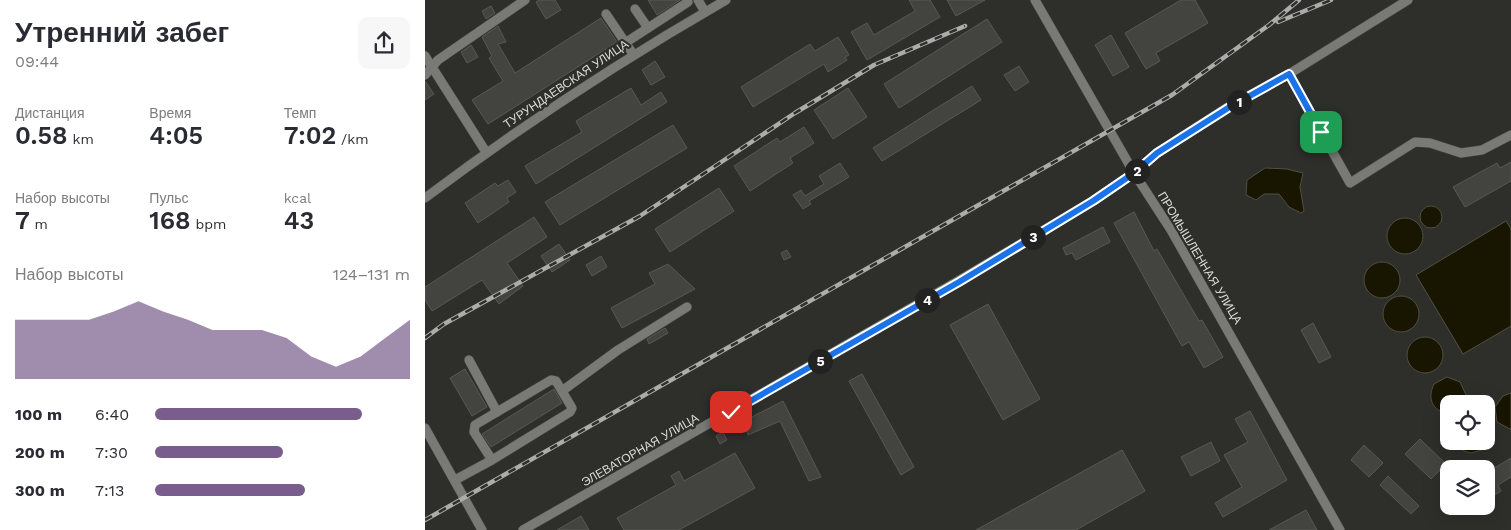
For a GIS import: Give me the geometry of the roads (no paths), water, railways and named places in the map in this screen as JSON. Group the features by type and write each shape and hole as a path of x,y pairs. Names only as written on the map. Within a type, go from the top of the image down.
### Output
{"street":[{"path":"425,74 525,0"},
{"path":"698,0 705,12"},
{"name":"ТУРУНДАЕВСКАЯ УЛИЦА","path":"425,198 486,152 633,54 726,0"},
{"name":"ПРОМЫШЛЕННАЯ УЛИЦА","path":"1035,0 1134,173 1171,230 1340,530"},
{"name":"ЭЛЕВАТОРНАЯ УЛИЦА","path":"523,530 959,282 1093,201 1134,173 1157,153 1204,123 1289,74 1408,0"},
{"path":"625,43 688,2"},
{"path":"635,9 648,28"},
{"path":"606,14 633,54"},
{"path":"425,56 486,152"},
{"path":"1289,74 1350,183 1415,142 1429,143 1461,154 1482,150 1511,135"},
{"path":"562,391 618,350 687,307"},
{"path":"469,360 497,412"},
{"path":"455,480 492,460 571,412 571,408 556,382 551,380 475,425 474,429 492,460"},
{"path":"425,428 482,530"}],"railway":[{"path":"425,520 1172,95 1269,25 1299,0"},
{"path":"1278,22 1331,0"},
{"path":"425,338 444,324 640,216 795,113 874,65 965,26"}]}
